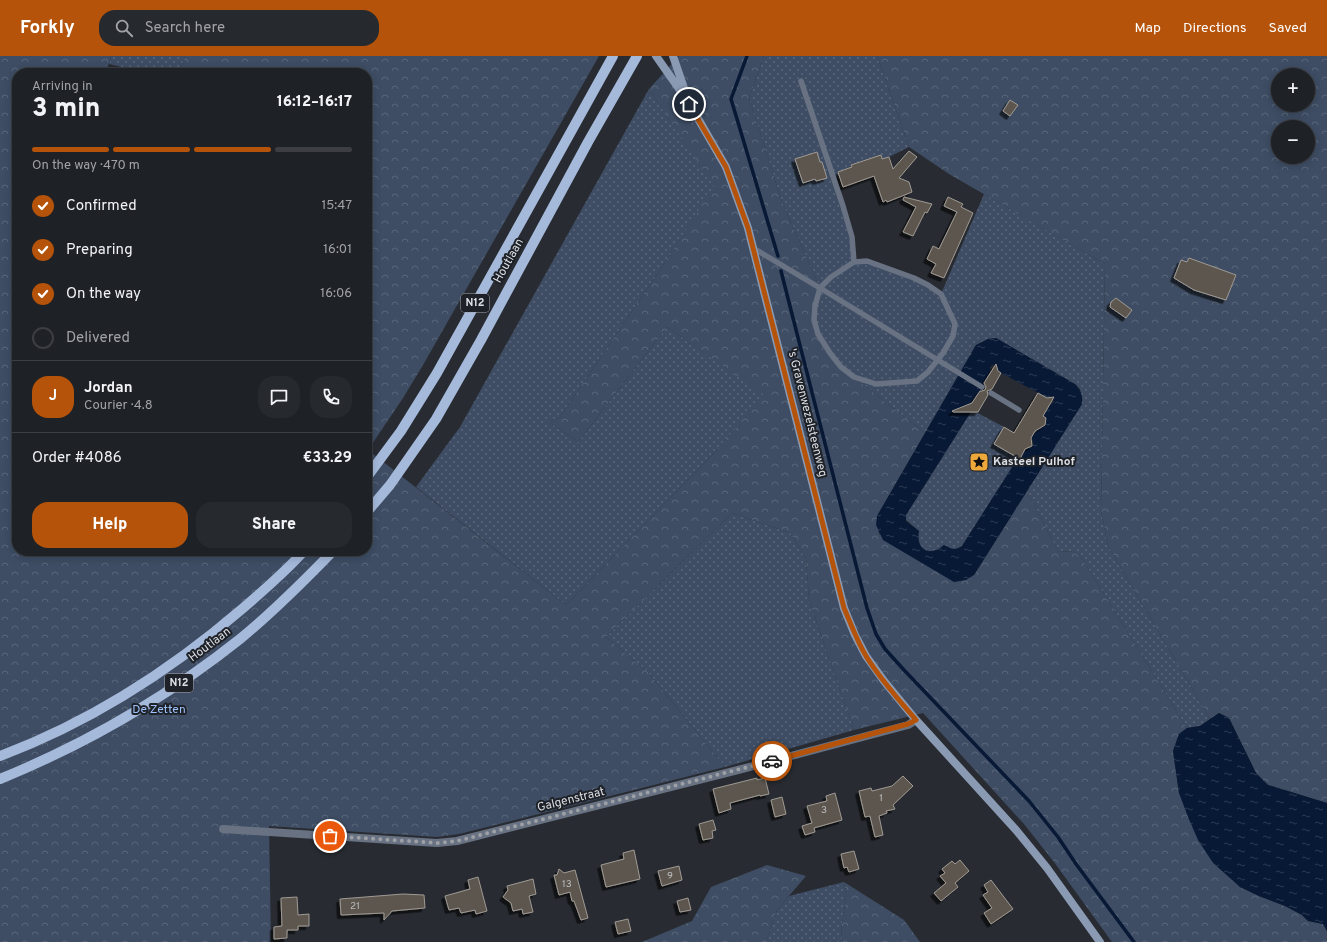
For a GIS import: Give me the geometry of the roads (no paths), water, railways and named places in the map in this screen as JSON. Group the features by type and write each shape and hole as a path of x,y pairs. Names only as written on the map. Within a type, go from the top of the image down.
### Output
{"main road":[{"name":"Houtlaan","path":"372,471 401,431 437,373 613,56"},
{"name":"Houtlaan","path":"372,506 390,485 436,419 588,142 637,56"},
{"name":"Houtlaan","path":"0,756 49,735 83,718 153,678 227,623 299,556"},
{"name":"Houtlaan","path":"0,779 28,768 96,734 130,715 175,686 241,638 276,607 328,556"}],"street":[{"name":"'s Gravenwezelsteenweg","path":"656,56 689,104 726,167 748,228 844,608 855,635 866,656 884,681 916,720 1016,830 1100,942"},
{"name":"'s Gravenwezelsteenweg","path":"672,56 689,104"},
{"name":"Galgenstraat","path":"223,829 438,843 457,841 738,770 908,724 916,720"}],"lane":[{"path":"801,81 844,206 852,236 854,262"},
{"path":"753,248 982,387"},
{"path":"867,261 899,271 928,285 941,294 956,324 953,336 938,361 917,381 876,384 854,377 841,367 830,354 818,334 814,320 815,306 820,288 831,277 854,262 867,261"},
{"path":"991,393 1019,410"}],"water":[{"path":"996,338 1075,384 1081,393 1082,404 974,575 966,580 954,582 883,540 876,525 877,516 976,345 988,339","holes":["992,365 996,366 997,370 1001,373 1048,398 1052,398 1054,402 1050,405 1043,416 1046,418 1045,425 1040,428 1037,427 1031,439 1033,441 1033,445 1030,448 1026,448 1020,458 1018,458 962,546 957,549 953,549 944,545 934,551 925,550 919,543 919,531 906,521 906,515 972,410 980,391 992,371 990,369"]},
{"path":"1219,713 1229,718 1256,773 1268,785 1327,803 1327,931 1323,924 1308,921 1302,915 1285,906 1240,887 1213,863 1198,840 1179,793 1173,751 1179,734 1187,728 1200,726"}],"waterway":[{"path":"747,56 731,99 778,256"},
{"path":"781,271 867,608 876,634 885,649 904,670 1029,801 1058,837 1076,864 1134,942"}],"place":[{"name":"Kasteel Pulhof","path":"979,462"}],"park label":[{"name":"De Zetten","path":"159,710"}]}
